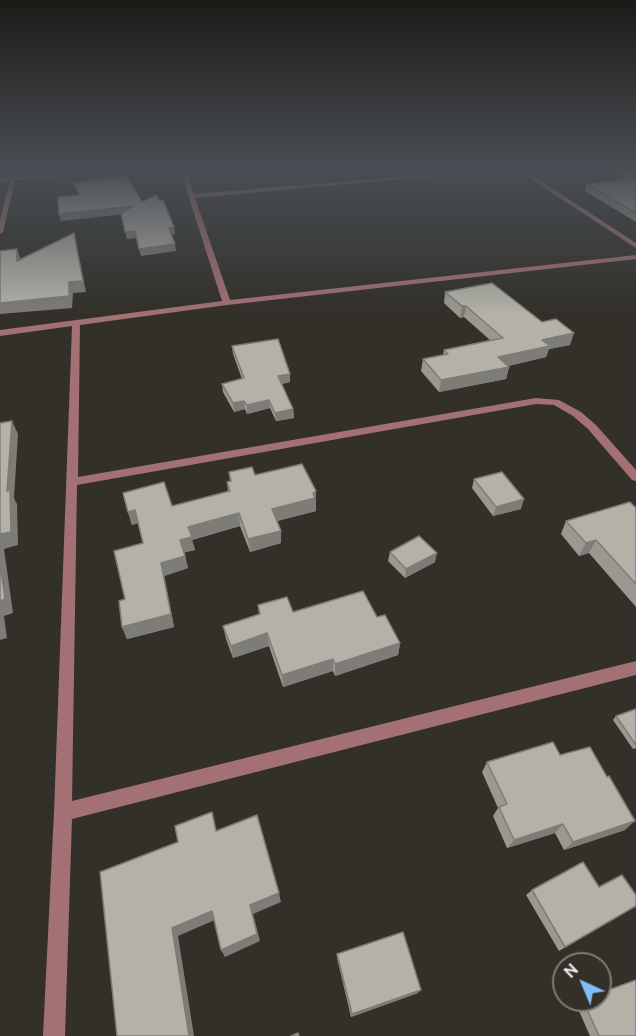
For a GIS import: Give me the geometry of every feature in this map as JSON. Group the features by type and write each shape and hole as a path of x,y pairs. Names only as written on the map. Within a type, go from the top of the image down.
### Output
{"street":[{"path":"199,218 227,303"},
{"path":"594,218 636,246"},
{"path":"0,333 227,303 636,257"},
{"path":"54,1036 63,812 76,323"},
{"path":"72,482 536,401 556,402 577,414 592,427 636,477"},
{"path":"63,812 636,668"}],"building":[{"path":"122,218 170,218 174,227 169,228 175,244 139,249 135,231 125,232"},
{"path":"74,233 83,281 69,282 69,296 0,303 0,251 17,249 17,261"},
{"path":"492,283 542,322 556,319 574,333 542,340 550,346 498,357 509,367 441,380 423,359 448,354 444,350 503,338 466,306 462,306 445,292"},
{"path":"278,339 290,374 278,376 293,409 275,413 269,400 247,405 244,401 233,403 222,384 244,378 232,346"},
{"path":"12,421 7,491 10,490 11,532 0,534 0,423"},
{"path":"302,464 316,491 313,493 315,498 272,509 281,531 248,539 239,513 188,527 192,537 180,540 185,556 161,563 171,614 122,627 119,601 125,599 114,551 143,543 135,510 128,512 123,493 164,482 172,506 230,491 227,482 231,481 229,472 252,467 255,475"},
{"path":"502,472 524,499 496,507 474,479"},
{"path":"630,502 636,508 636,584 596,540 586,543 566,521"},
{"path":"419,536 437,553 406,569 390,552"},
{"path":"0,564 5,599 0,601"},
{"path":"363,591 377,617 385,615 400,643 335,664 333,659 282,675 267,633 231,646 223,626 260,614 258,605 287,597 293,612"},
{"path":"636,709 636,745 616,716"},
{"path":"553,742 560,755 590,747 635,821 573,842 563,824 514,840 499,807 507,804 487,762"},
{"path":"212,812 216,831 257,815 279,893 250,905 257,934 221,950 212,911 172,928 189,1036 117,1036 100,872 178,842 175,826"},
{"path":"583,862 599,887 622,875 636,895 636,906 565,947 532,890"},
{"path":"403,932 421,990 352,1014 337,954"},
{"path":"636,980 636,1036 599,1036 588,1012 612,1012 612,989"}]}
